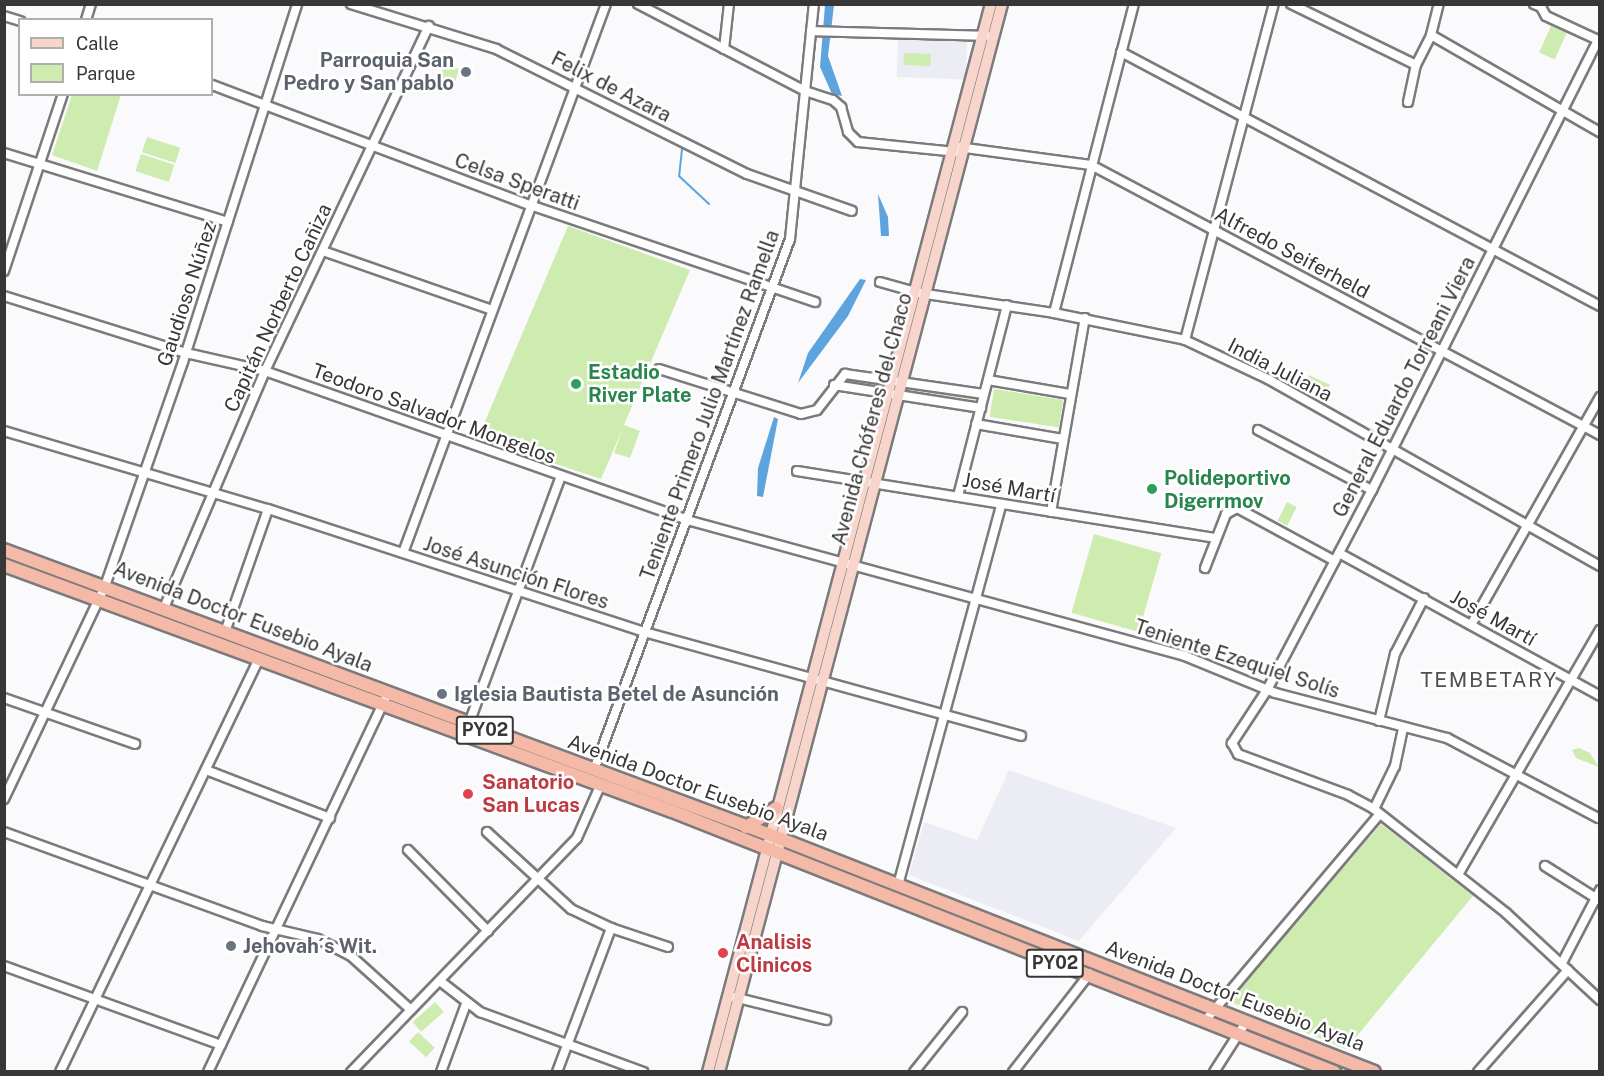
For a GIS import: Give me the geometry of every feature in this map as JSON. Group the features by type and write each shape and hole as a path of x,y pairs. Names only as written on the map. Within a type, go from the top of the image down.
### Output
{"highway":[{"name":"Avenida Doctor Eusebio Ayala","path":"4,550 259,658 469,724 746,827 774,844 1011,947 1334,1071"},
{"name":"Avenida Doctor Eusebio Ayala","path":"4,564 164,608 386,699 465,737 600,786 898,885 1374,1071"},
{"path":"746,827 777,808"},
{"path":"1011,947 1018,933"}],"main road":[{"name":"Avenida Chóferes del Chaco","path":"774,844 845,565 894,394 988,36 991,4"},
{"name":"Avenida Chóferes del Chaco","path":"988,36 999,18 1000,4"},
{"name":"Avenida Chóferes del Chaco","path":"774,844 777,808 816,680"},
{"path":"719,1071 734,997 774,844"},
{"path":"708,1071 734,997"}],"street":[{"name":"Gaudioso Núñez","path":"4,799 102,592 186,353 297,4"},
{"name":"Felix de Azara","path":"351,4 429,26 496,49 747,174 795,193 852,211"},
{"path":"403,553 492,310 533,206 573,86 606,4"},
{"path":"638,4 805,91"},
{"path":"724,49 729,4"},
{"name":"Teniente Primero Julio Martínez Ramella","path":"594,770 770,287 790,239 814,4"},
{"path":"1054,313 1090,165 1134,4"},
{"path":"1185,340 1274,4"},
{"path":"1291,4 1416,65"},
{"path":"1408,102 1416,65 1431,35 1439,4"},
{"path":"1539,5 1546,16 1599,40"},
{"name":"Capitán Norberto Cañiza","path":"164,608 211,493 265,371 373,148 429,26"},
{"path":"811,32 988,36"},
{"path":"1431,35 1599,132"},
{"name":"General Eduardo Torreani Viera","path":"1377,812 1348,795 1238,754 1232,743 1267,690 1372,490 1561,109 1599,40"},
{"path":"1121,52 1599,306"},
{"name":"Celsa Speratti","path":"213,85 265,102 373,148 533,206 816,302"},
{"name":"Alfredo Seiferheld","path":"805,91 838,103 848,132 858,142 958,149 1090,165 1599,435"},
{"path":"4,271 42,164 62,96"},
{"path":"4,153 228,222"},
{"path":"323,251 492,310"},
{"path":"880,282 920,293"},
{"name":"India Juliana","path":"920,293 1085,318 1185,340 1268,380 1599,566"},
{"name":"Teodoro Salvador Mongelos","path":"4,296 186,353 265,371 446,437 687,520 845,565"},
{"path":"958,496 1007,305"},
{"path":"1051,512 1070,393 1085,318"},
{"path":"659,369 731,394 806,414 821,406 841,375 984,394"},
{"path":"988,380 1070,393"},
{"path":"834,385 981,408"},
{"path":"1471,625 1599,397"},
{"path":"976,424 1063,439"},
{"path":"1258,430 1372,490"},
{"name":"José Asunción Flores","path":"4,431 268,509 645,632 1021,736"},
{"name":"José Martí","path":"797,471 1215,538"},
{"path":"465,737 561,476"},
{"path":"898,885 1001,505"},
{"name":"José Martí","path":"1205,568 1226,514 1237,508 1424,598 1599,696"},
{"path":"225,632 268,509"},
{"name":"Teniente Ezequiel Solís","path":"845,565 1193,658 1267,690 1447,738 1598,818"},
{"path":"1379,721 1395,654 1424,598"},
{"path":"1459,873 1517,776 1599,630"},
{"path":"60,1071 259,658"},
{"path":"4,698 135,744"},
{"path":"208,1071 386,699"},
{"path":"1204,1022 1377,812 1395,766 1403,727"},
{"path":"206,770 330,818"},
{"path":"351,1071 582,833 600,786"},
{"path":"1377,812 1459,873 1599,1000"},
{"path":"4,832 276,930 318,939 350,955 411,1010"},
{"path":"487,832 566,905 611,928 668,947"},
{"path":"408,850 488,931"},
{"path":"1478,1071 1565,967 1598,896 1545,866"},
{"path":"557,1071 611,928"},
{"path":"1013,1071 1097,963"},
{"path":"4,966 221,1045"},
{"path":"440,981 466,1004 643,1071"},
{"path":"734,997 826,1020"},
{"path":"441,1071 466,1004"},
{"path":"914,1071 962,1012"},
{"path":"1214,1071 1246,1022"}],"shaded area":[{"path":"898,39 967,41 966,79 897,77"},
{"path":"1009,770 1176,828 1079,941 909,875 924,822 977,840"}],"green space":[{"path":"1551,26 1567,33 1555,59 1539,52"},
{"path":"904,53 931,54 931,66 904,65"},
{"path":"444,64 459,69 451,93 436,88"},
{"path":"72,96 121,96 97,171 52,155"},
{"path":"147,137 180,148 175,163 142,152"},
{"path":"141,154 174,165 169,182 135,171"},
{"path":"568,226 690,270 624,425 640,431 630,458 614,453 623,428 601,479 478,438"},
{"path":"1309,375 1330,385 1324,397 1304,387"},
{"path":"905,385 975,396 976,400 904,390"},
{"path":"994,389 1063,400 1059,428 990,417"},
{"path":"1287,502 1297,507 1287,526 1277,521"},
{"path":"1094,534 1161,553 1139,632 1071,613"},
{"path":"1579,748 1590,753 1599,767 1576,758 1572,750"},
{"path":"1381,824 1473,896 1346,1049 1228,1001"},
{"path":"435,1002 444,1012 421,1032 413,1022"},
{"path":"418,1032 435,1048 426,1057 409,1042"}],"water":[{"path":"825,5 834,5 828,56 842,96 832,94 820,67"},
{"path":"878,194 888,217 889,236 881,236"},
{"path":"860,279 866,280 848,316 798,383 808,353"},
{"path":"774,417 778,419 763,497 757,496 758,468"}],"waterway":[{"path":"682,149 679,176 709,204"}],"place":[{"name":"Parroquia San Pedro y San pablo","path":"466,72"},
{"name":"Estadio River Plate","path":"576,384"},
{"name":"Polideportivo Digerrmov","path":"1152,489"},
{"name":"Iglesia Bautista Betel de Asunción","path":"442,694"},
{"name":"Sanatorio San Lucas","path":"468,794"},
{"name":"Jehovah´s Wit.","path":"231,946"},
{"name":"Analisis Clinicos","path":"723,953"}],"district":[{"name":"TEMBETARY","path":"1489,680"}]}
